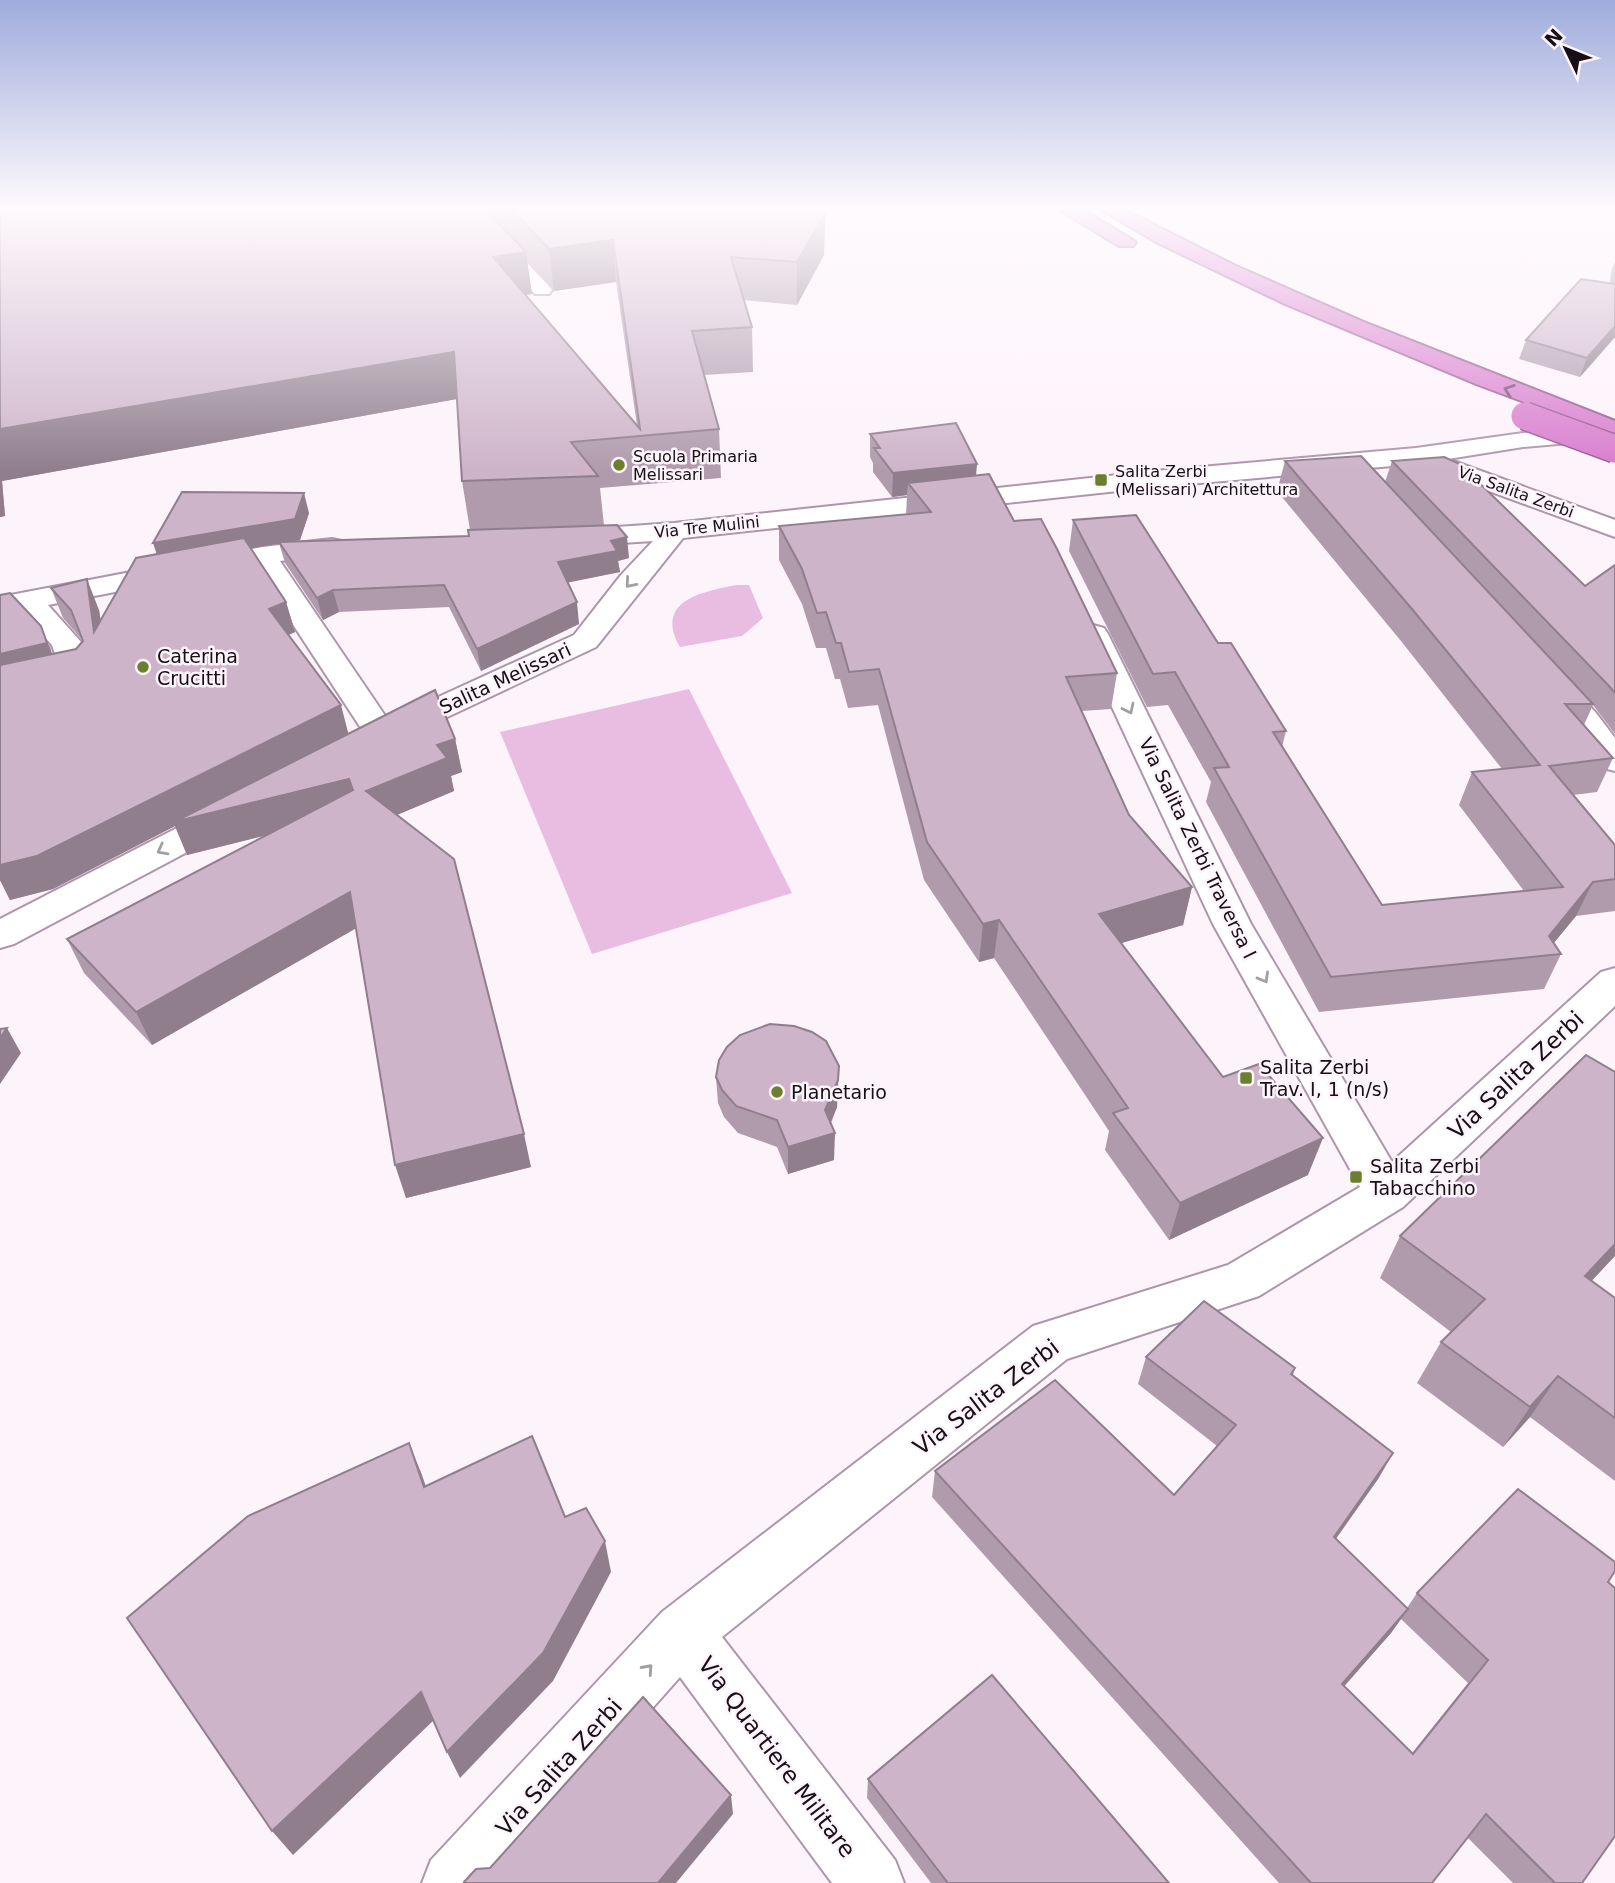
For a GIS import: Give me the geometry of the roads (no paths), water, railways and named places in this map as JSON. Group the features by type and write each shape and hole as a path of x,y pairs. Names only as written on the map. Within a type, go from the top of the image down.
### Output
{"highway":[{"path":"1236,295 1291,321"},
{"path":"1281,295 1469,376 1615,430"},
{"path":"1342,344 1615,449"}],"street":[{"name":"Via Tre Mulini","path":"544,539 674,531 1155,479 1416,456 1615,430"},
{"name":"Via Salita Zerbi","path":"1416,456 1615,529"},
{"path":"1348,461 1369,484"},
{"path":"1021,495 1039,528"},
{"name":"Salita Melissari","path":"262,555 370,742 584,641 674,531"},
{"path":"14,604 262,555 354,545"},
{"path":"0,688 78,671 66,642 14,604"},
{"name":"Via Salita Zerbi Traversa I","path":"1080,607 1232,924 1387,1194"},
{"path":"1530,661 1586,720 1615,761"},
{"path":"0,935 259,800"},
{"name":"Via Salita Zerbi","path":"454,1883 682,1632 1051,1342 1242,1281 1387,1194 1615,982"},
{"name":"Via Quartiere Militare","path":"682,1632 872,1883"}],"place":[{"name":"Scuola Primaria Melissari","path":"619,465"},
{"name":"Salita Zerbi (Melissari) Architettura","path":"1101,480"},
{"name":"Caterina Crucitti","path":"143,667"},
{"name":"Salita Zerbi Trav. I, 1 (n/s)","path":"1246,1078"},
{"name":"Planetario","path":"777,1092"},
{"name":"Salita Zerbi Tabacchino","path":"1356,1177"}]}
